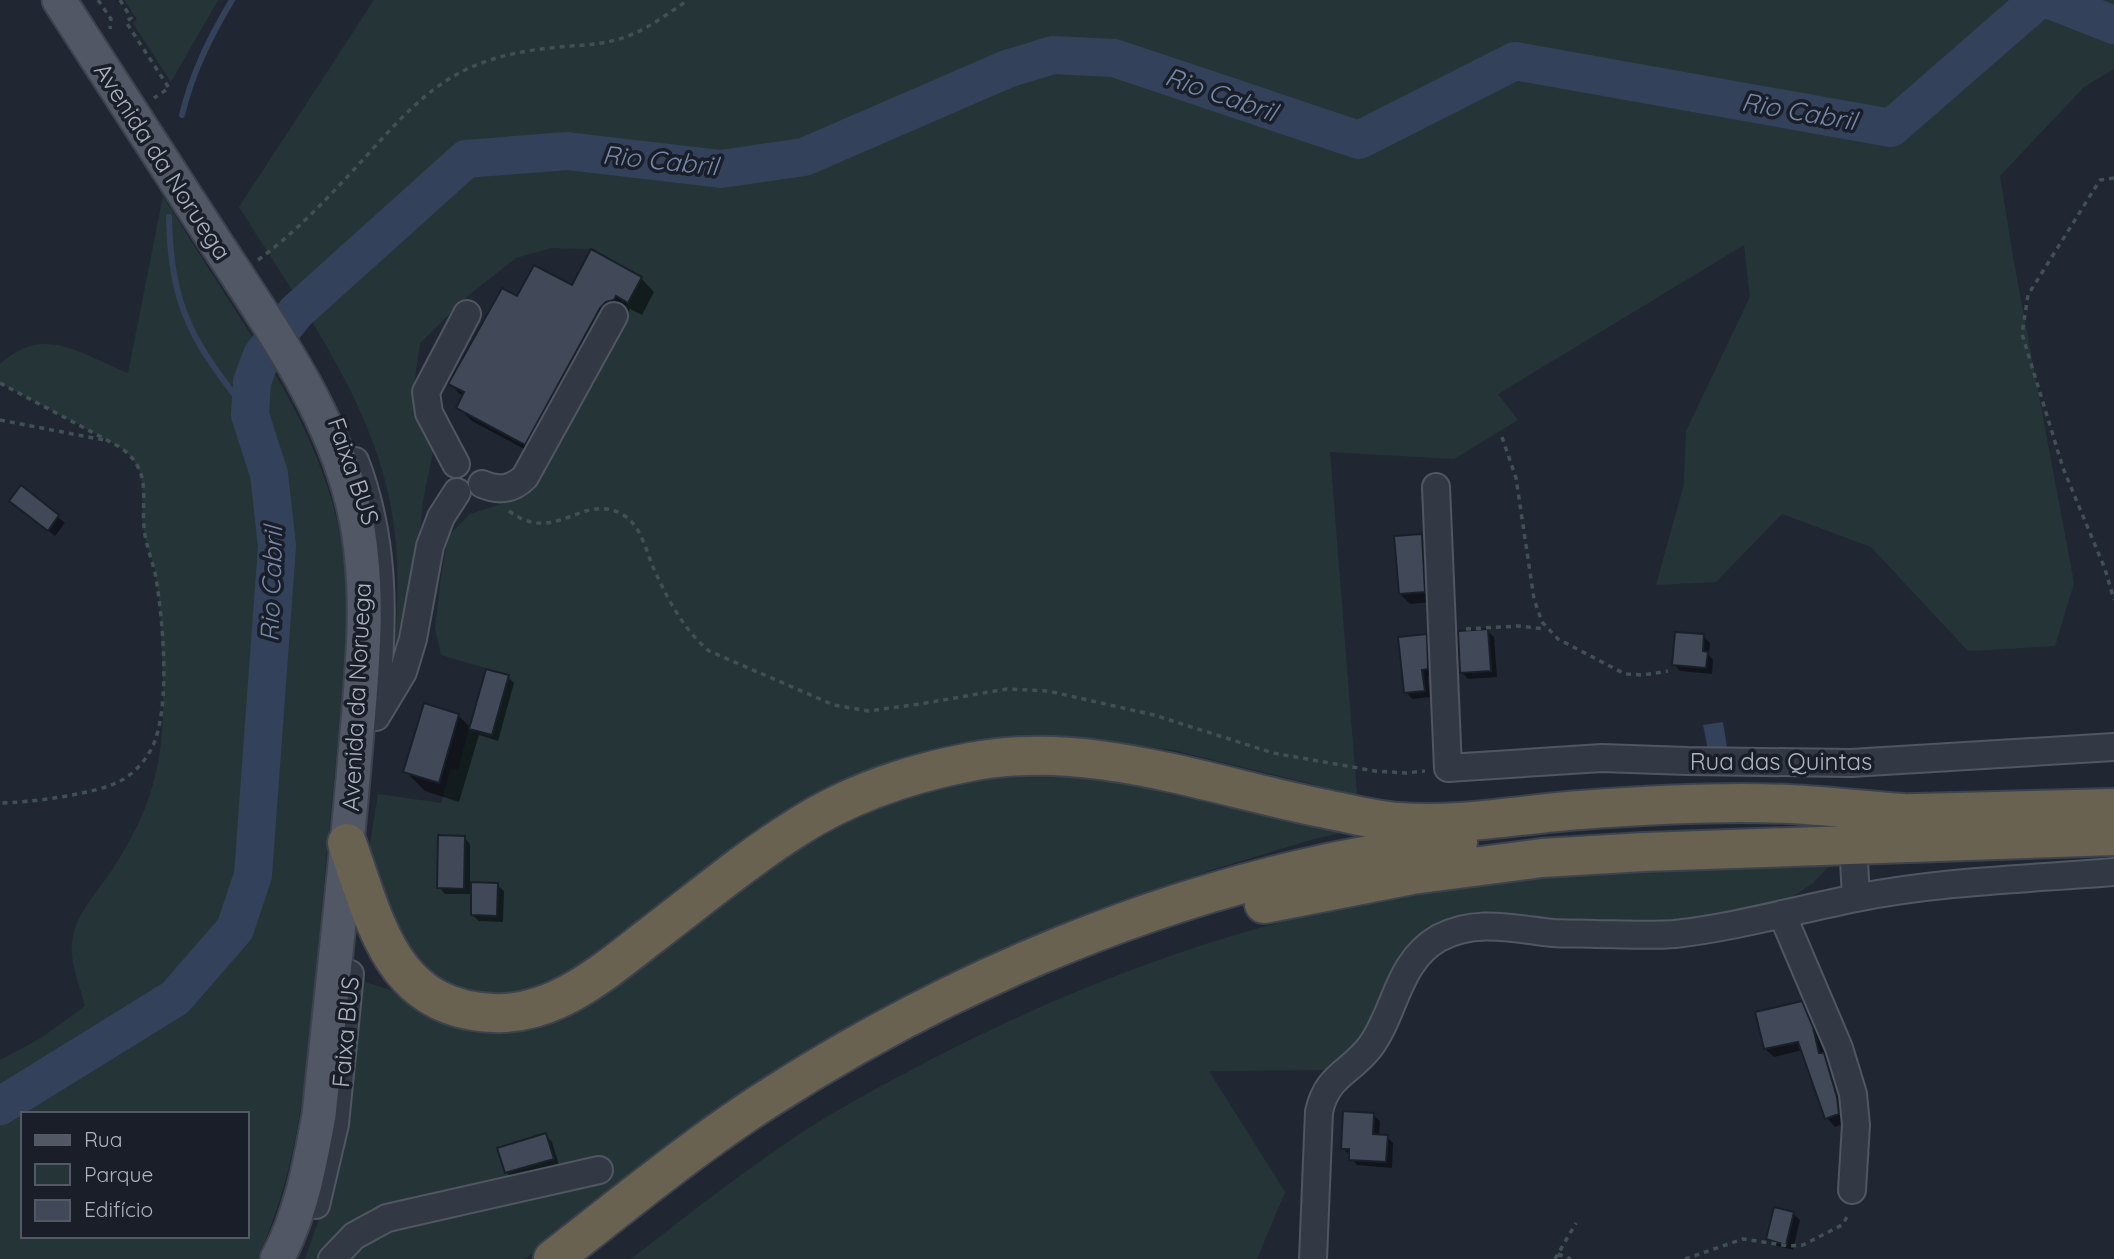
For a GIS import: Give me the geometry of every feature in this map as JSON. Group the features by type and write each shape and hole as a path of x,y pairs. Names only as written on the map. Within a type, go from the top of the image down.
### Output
{"highway":[{"path":"347,843 383,942 417,988 465,1009 516,1013 537,1008 581,987 757,856 820,813 895,781 973,761 1008,757 1084,758 1171,773 1287,801 1396,822 1464,822 1580,810 1748,803 1902,813"},
{"path":"553,1259 711,1137 778,1092 889,1026 1056,949 1231,887 1323,864 1413,848 1481,840 1902,813 2114,808"},
{"path":"586,1259 720,1157 866,1064 927,1031 1024,986 1152,936 1209,919 1342,888 1451,869 1542,858 2114,836"}],"main road":[{"name":"Avenida da Noruega","path":"59,0 243,271 300,361 333,444 354,507 363,560 365,730 347,843 319,1115 297,1210 278,1259"}],"street":[{"path":"76,0 243,271"},
{"path":"365,730 403,672 413,639 430,546 438,523 483,475 475,462 465,460 456,464 429,413 426,392 467,314"},
{"path":"473,488 506,488 525,477 614,316"},
{"path":"1436,488 1448,768"},
{"name":"Faixa BUS","path":"295,1259 314,1214 335,1125 360,879 365,730"},
{"name":"Rua das Quintas","path":"1448,768 1602,758 1850,763 2114,747"},
{"path":"1850,763 1852,797"},
{"path":"1854,861 1856,898"},
{"path":"1313,1259 1321,1100 1334,1079 1370,1047 1402,977 1419,954 1439,938 1456,931 1494,925 1555,933 1671,934 1926,887 2114,873"},
{"path":"1782,914 1841,1055 1853,1094 1856,1140 1852,1190"},
{"path":"332,1259 354,1236 387,1218 599,1170"}],"path":[{"path":"98,0 111,19 109,34"},
{"path":"120,0 131,18 126,22 169,88 152,99"},
{"path":"243,271 275,247 323,203 393,127 445,82 467,69 509,54 594,45 620,39 651,25 688,0"},
{"path":"2114,178 2100,180 2028,295 2022,334 2063,468 2105,569 2114,600"},
{"path":"0,383 109,441 131,456 142,477 144,525 156,578 161,629 164,703 157,735 149,755 120,782 63,796 0,803"},
{"path":"0,420 109,441"},
{"path":"1502,437 1516,478 1538,613 1548,630 1558,639 1625,674 1643,675 1668,671"},
{"path":"473,488 516,517 531,523 562,521 581,512 599,509 615,510 622,514 642,536 654,568 685,627 695,640 709,651 834,705 868,710 1007,689 1048,691 1154,715 1273,753 1319,762 1406,772 1448,768"},
{"path":"1442,631 1518,626 1548,630"},
{"path":"1685,1259 1743,1239 1789,1246 1803,1245 1837,1229 1845,1221 1852,1190"},
{"path":"1555,1259 1576,1223"},
{"path":"1558,1254 1571,1259"}],"green space":[{"path":"124,0 218,0 171,82 133,23 137,19"},
{"path":"374,0 2114,0 2114,69 2084,87 2000,176 2074,583 2055,646 1968,651 1871,547 1782,514 1716,582 1656,585 1684,484 1686,431 1750,297 1744,245 1498,394 1518,420 1454,459 1330,452 1357,795 1172,750 1067,736 977,744 864,771 813,797 566,980 511,998 448,988 405,953 368,855 378,794 441,803 451,768 458,770 469,729 492,735 509,675 441,655 435,628 448,536 470,514 523,497 641,277 591,249 551,248 516,258 470,294 420,343 413,393 434,447 423,500 414,592 391,687 397,567 394,527 386,483 355,400 334,360 239,207"},
{"path":"163,196 286,394 324,478 341,539 346,576 343,689 307,1067 294,1146 284,1185 257,1259 0,1259 0,1060 41,1038 85,1006 72,959 74,933 87,905 124,850 146,806 157,768 162,737 159,598 154,566 144,532 142,485 136,465 118,446 0,383 0,364 16,352 48,344 79,351 128,373"},
{"path":"1020,771 1125,776 1354,830 1314,839 1208,871 941,979 794,1060 645,1166 525,1259 305,1259 322,1211 362,981 390,990 442,1017 491,1024 800,843 864,813 946,784"},
{"path":"1835,860 1813,883 1789,899 1690,922 1595,924 1508,913 1467,915 1378,1022 1331,1070 1209,1071 1285,1192 1257,1259 631,1259 786,1143 883,1085 997,1027 1068,995 1213,942 1363,902 1439,888 1529,877"}],"water":[{"path":"1723,722 1727,747 1708,750 1703,725"}],"building":[{"path":"591,249 642,277 628,303 616,296 600,308 525,445 456,408 464,392 448,384 502,288 517,296 534,265 572,285"},
{"path":"21,485 59,515 48,531 9,501"},
{"path":"1422,534 1425,592 1399,594 1394,536"},
{"path":"1488,629 1491,671 1460,673 1458,631"},
{"path":"1675,632 1704,634 1703,651 1708,652 1706,668 1672,665"},
{"path":"1427,634 1428,669 1422,670 1425,691 1404,693 1398,637"},
{"path":"486,669 509,675 492,735 469,729"},
{"path":"424,703 459,714 439,783 403,772"},
{"path":"438,835 465,836 464,889 437,888"},
{"path":"471,882 498,883 497,916 471,915"},
{"path":"1802,1001 1813,1027 1819,1053 1824,1053 1837,1097 1839,1114 1825,1119 1798,1042 1764,1049 1755,1012"},
{"path":"1343,1111 1374,1113 1373,1134 1388,1135 1386,1162 1349,1160 1349,1149 1341,1149"},
{"path":"546,1133 554,1159 505,1173 497,1148"},
{"path":"1774,1207 1794,1212 1786,1245 1766,1239"}],"waterway":[{"path":"182,115 202,56 232,0"},
{"name":"Rio Cabril","path":"0,1106 175,998 235,929 253,875 277,546 269,474 250,415 252,382 262,355 296,312 466,159 567,151 721,169 804,157 1007,69 1053,55 1114,58 1359,140 1515,61 1891,128 2038,0"},
{"name":"Rio Cabril","path":"2050,0 2114,25"},
{"path":"169,217 175,277 189,324 214,367 250,415"}]}
